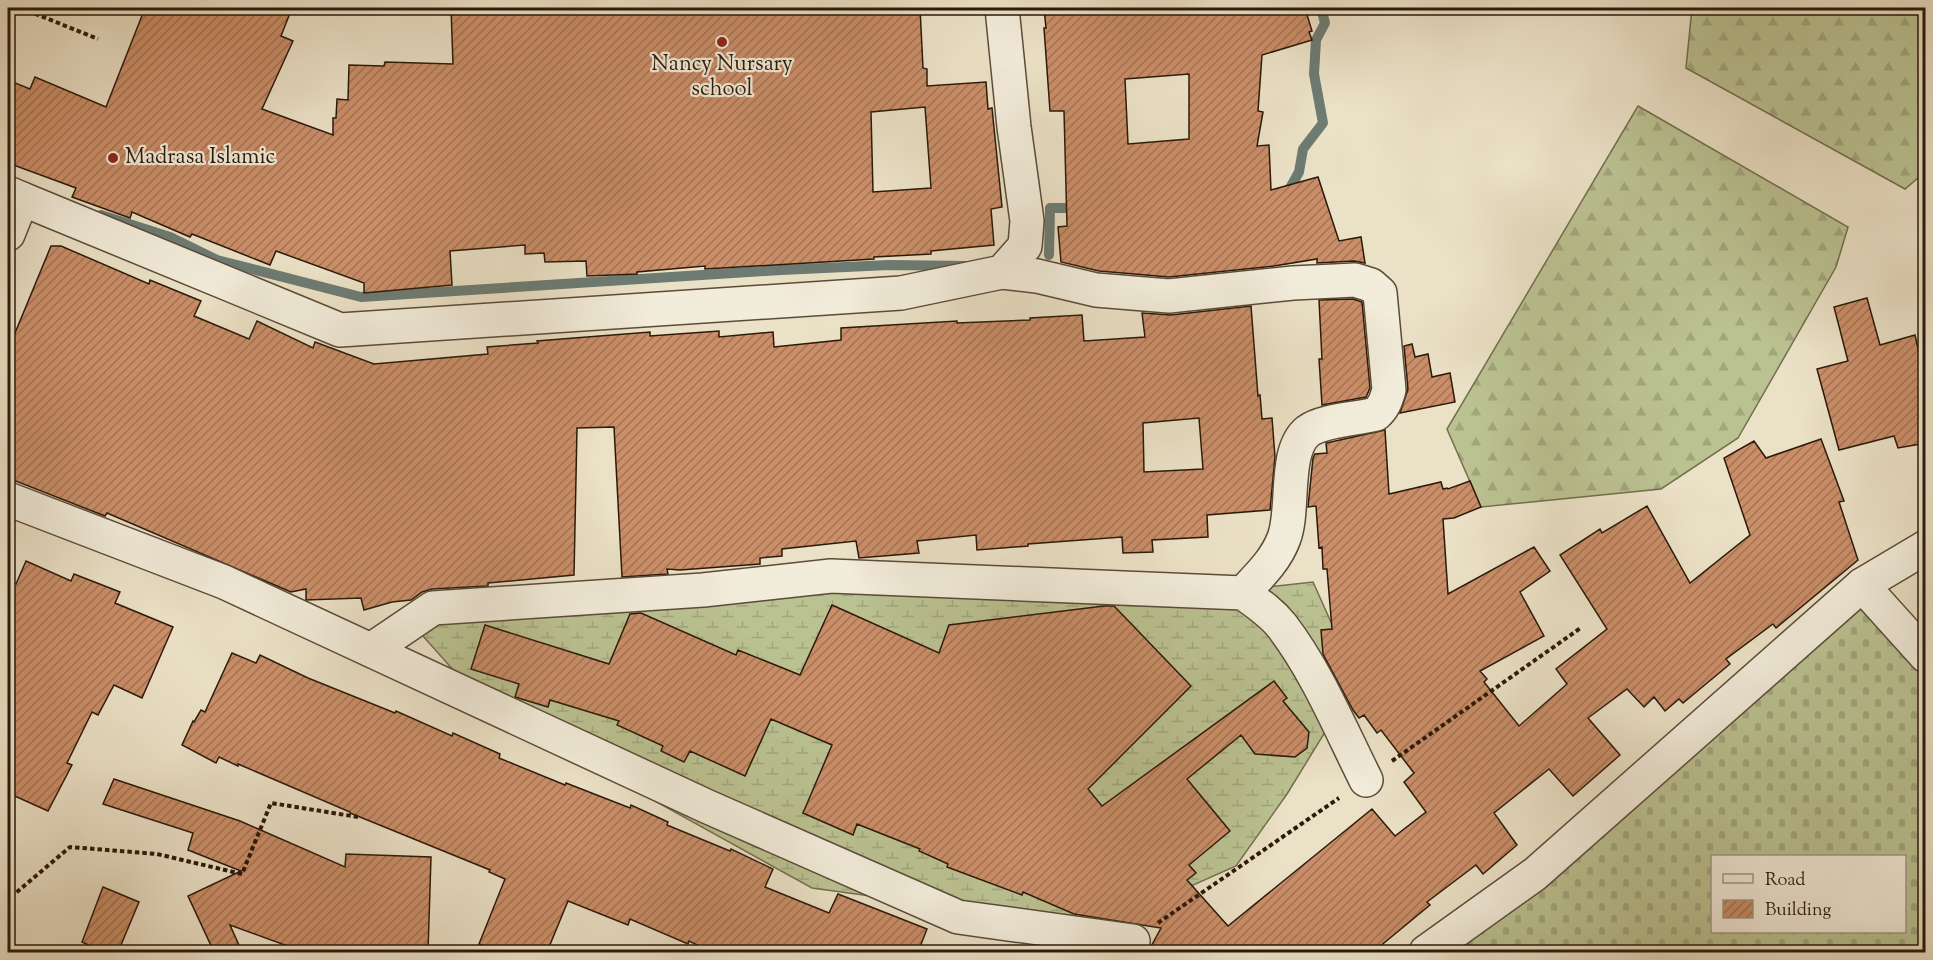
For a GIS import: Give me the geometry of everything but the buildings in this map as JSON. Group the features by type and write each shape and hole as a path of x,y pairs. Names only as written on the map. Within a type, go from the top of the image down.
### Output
{"street":[{"path":"1002,8 1014,127 1027,221 1025,246 1002,272"},
{"path":"8,234 15,196 340,330 901,293 1002,272 1037,276 1096,290 1169,296 1293,283 1355,280 1371,285 1380,293 1389,390 1386,402 1376,414 1320,425 1309,430 1300,440 1293,465 1288,522 1284,538 1276,555 1243,593"},
{"path":"8,499 224,582 706,806 958,916 1133,941"},
{"path":"1426,952 1535,874 1862,585 1926,547"},
{"path":"371,650 433,608 703,590 831,576 1243,593 1266,609 1281,624 1292,640 1308,665 1366,780"},
{"path":"1862,585 1926,656"}],"path":[{"path":"21,8 98,39"},
{"path":"8,904 10,897 70,847 157,854 242,874 271,803 358,817"}],"green space":[{"path":"1692,8 1925,8 1925,172 1905,189 1686,68"},
{"path":"1638,106 1848,227 1836,267 1738,438 1661,489 1481,507 1447,429"},
{"path":"942,569 1169,598 1313,582 1357,680 1287,794 1236,866 1099,927 812,888 487,708 415,627"},
{"path":"1864,590 1925,668 1925,952 1430,952"}],"waterway":[{"path":"1285,197 1299,172 1303,149 1323,123 1314,74 1316,40 1325,23 1321,8"},
{"path":"1049,255 1050,208 1080,208"},
{"path":"101,215 170,237 217,260 361,297 781,270 889,265 966,266"}],"place":[{"name":"Nancy Nursary school","path":"722,42"},
{"name":"Madrasa Islamic","path":"113,158"}]}
